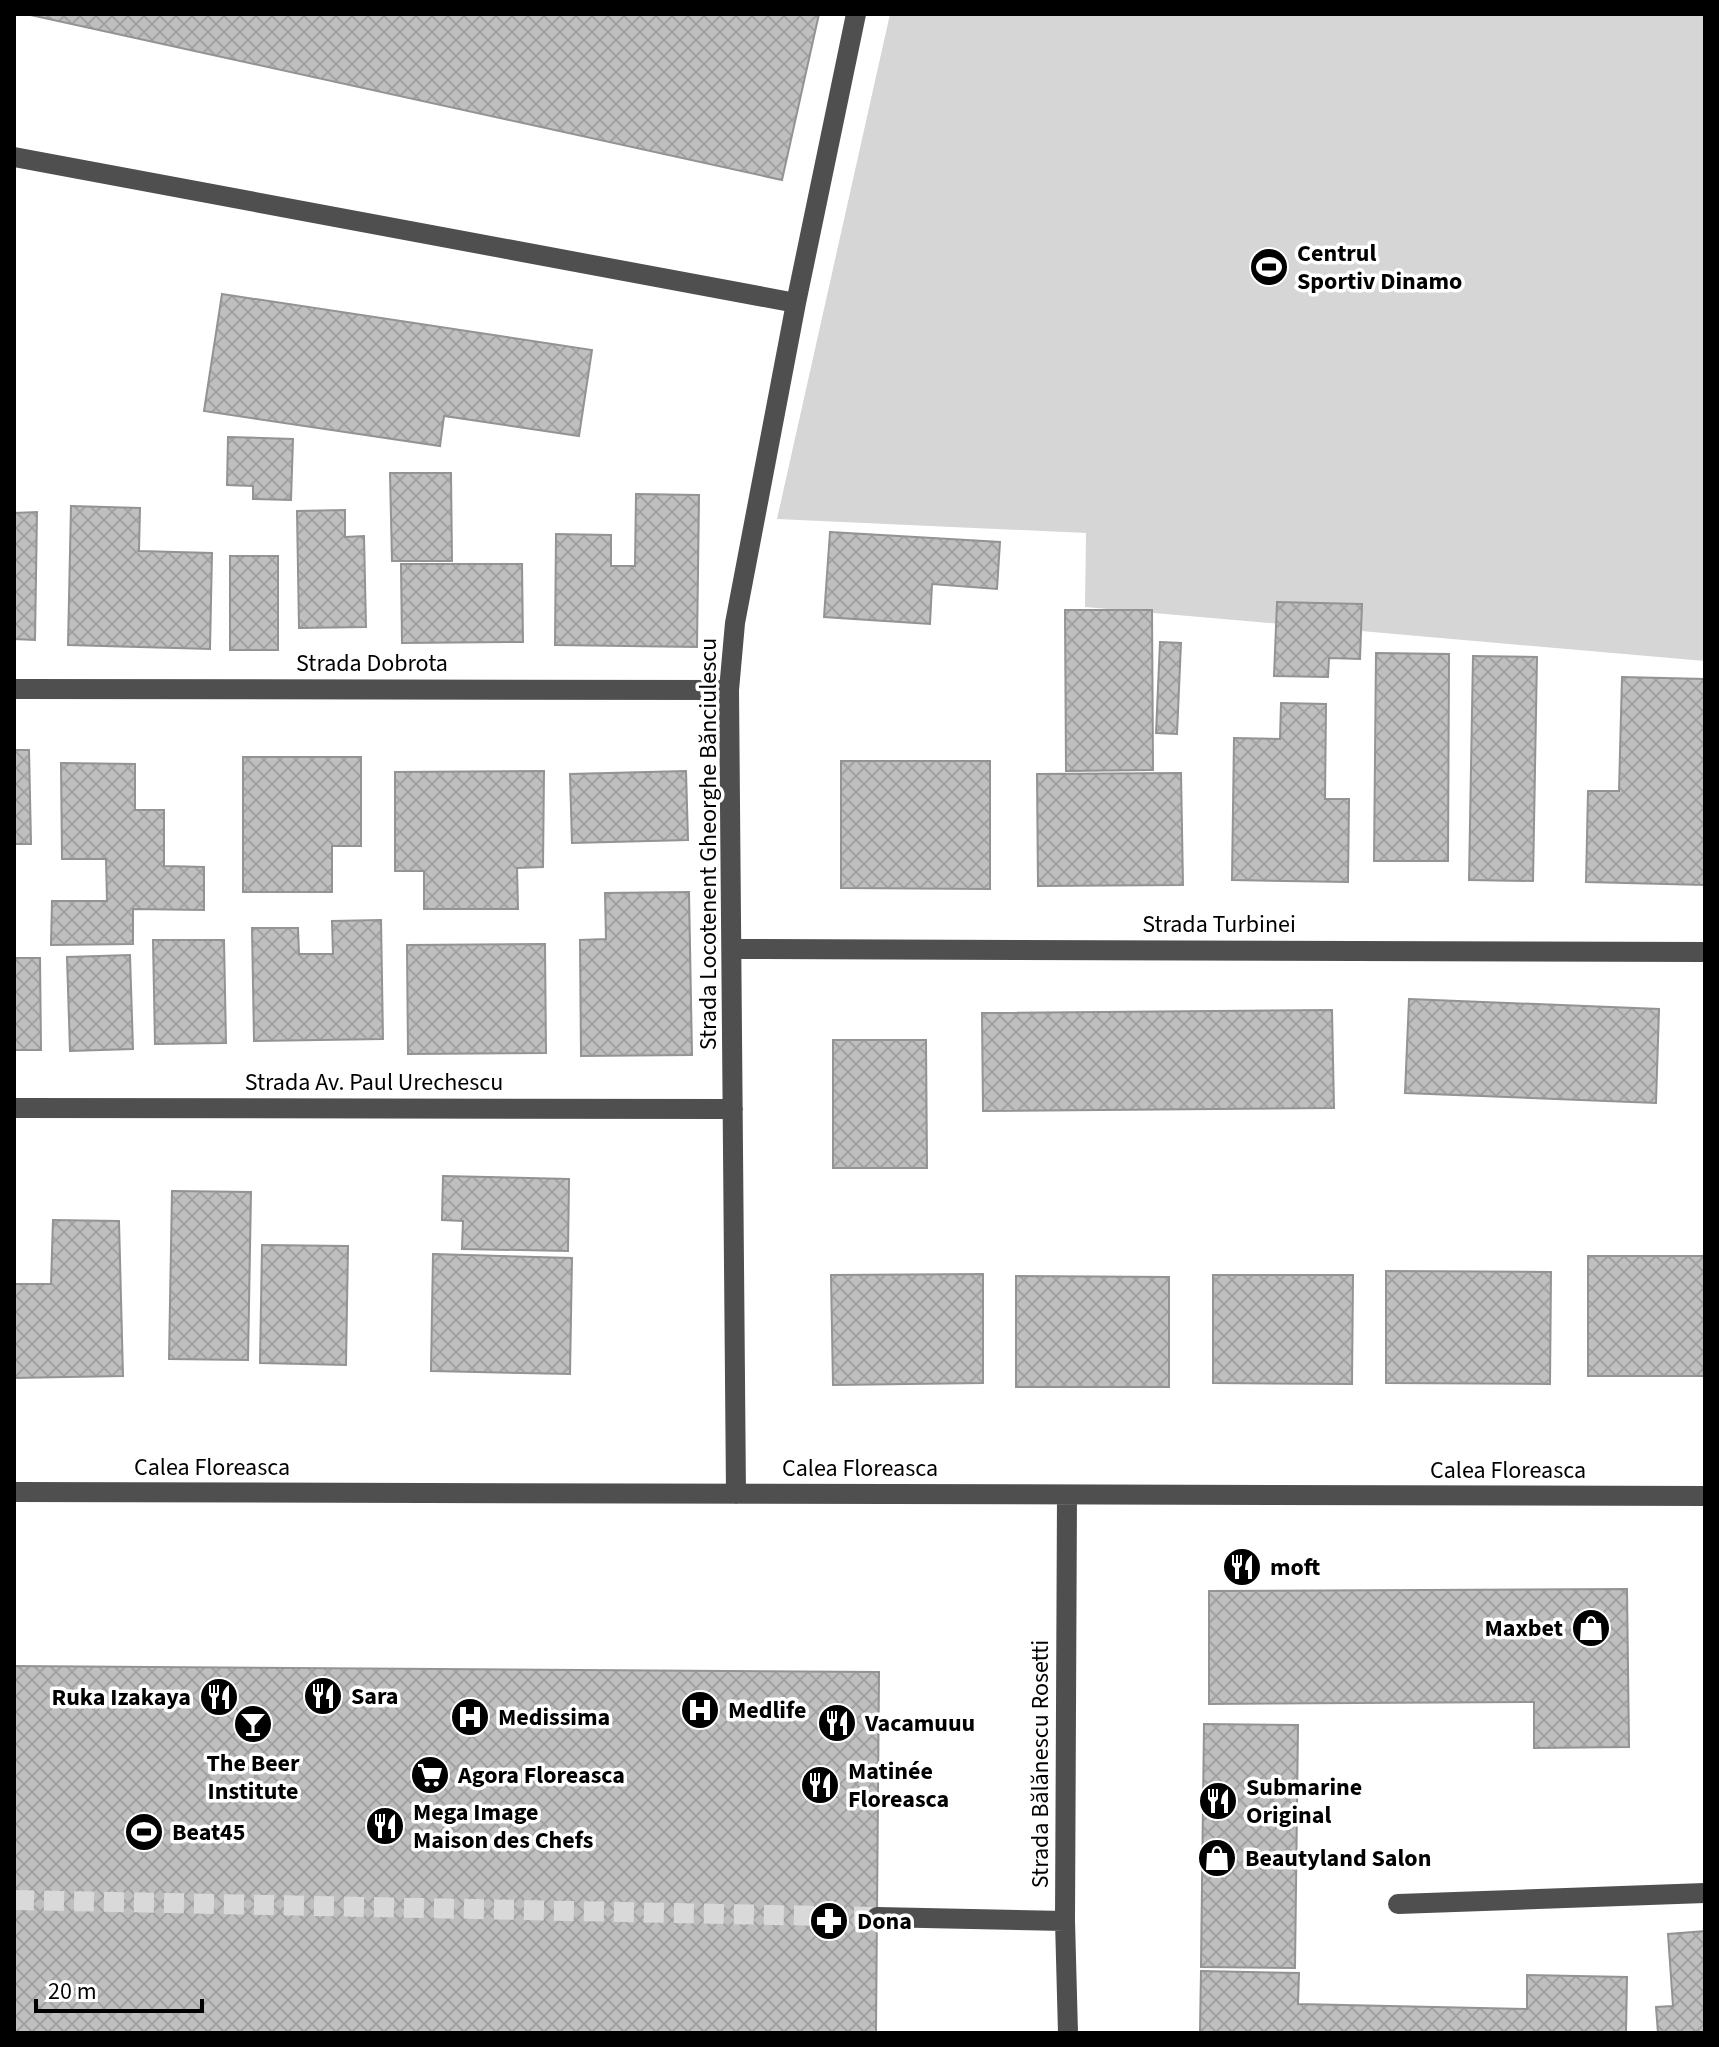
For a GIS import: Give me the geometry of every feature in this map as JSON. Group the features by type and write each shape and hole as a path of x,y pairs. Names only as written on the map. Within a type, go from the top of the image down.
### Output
{"street":[{"name":"Strada Locotenent Gheorghe Bănciulescu","path":"736,1494 729,690 735,623 796,303 856,14"},
{"path":"14,157 796,303"},
{"name":"Strada Dobrota","path":"14,689 729,690"},
{"name":"Strada Turbinei","path":"732,949 1705,952"},
{"name":"Strada Av. Paul Urechescu","path":"14,1108 733,1109"},
{"name":"Calea Floreasca","path":"14,1492 1705,1496"},
{"name":"Strada Bălănescu Rosetti","path":"1067,1495 1065,1921 1068,2033"},
{"path":"1398,1904 1705,1893"},
{"path":"877,1917 1065,1921"}],"shaded area":[{"name":"Centrul Sportiv Dinamo","path":"890,14 1705,14 1705,661 1085,607 1086,533 777,519"}],"building":[{"path":"26,14 819,14 782,180"},
{"path":"222,294 592,350 579,436 444,416 440,446 204,411"},
{"path":"228,437 293,439 291,500 253,499 253,486 227,485"},
{"path":"390,473 451,473 452,561 392,561"},
{"path":"636,494 699,495 697,647 555,645 556,534 611,535 611,566 635,566"},
{"path":"71,506 140,508 139,551 212,553 210,649 68,645"},
{"path":"345,510 345,537 364,536 366,627 299,628 297,511"},
{"path":"37,512 35,640 14,639 14,513"},
{"path":"830,532 1000,542 997,589 932,584 930,624 824,617"},
{"path":"230,556 278,556 278,650 230,650"},
{"path":"401,564 522,564 523,642 402,643"},
{"path":"1277,602 1362,604 1360,659 1329,658 1328,677 1274,676"},
{"path":"1065,610 1152,610 1153,770 1066,771"},
{"path":"1160,642 1181,643 1177,734 1156,733"},
{"path":"1376,653 1449,654 1448,861 1374,861"},
{"path":"1473,656 1537,657 1533,881 1469,880"},
{"path":"1622,677 1705,679 1705,885 1586,882 1588,791 1619,791"},
{"path":"1281,703 1326,704 1325,799 1349,799 1348,882 1232,880 1234,738 1280,739"},
{"path":"14,750 29,750 31,844 14,844"},
{"path":"243,757 361,757 361,846 332,846 332,892 243,892"},
{"path":"841,761 990,761 990,889 841,888"},
{"path":"61,763 135,764 135,810 164,810 164,866 204,867 204,910 133,909 133,944 51,945 52,901 107,901 106,859 62,859"},
{"path":"544,771 543,867 517,868 518,909 424,909 424,871 395,871 395,772"},
{"path":"686,771 688,840 572,843 570,774"},
{"path":"1181,773 1183,885 1038,886 1037,774"},
{"path":"689,892 692,1055 581,1056 580,940 606,939 605,893"},
{"path":"381,920 383,1039 254,1041 252,928 298,928 299,954 333,954 332,921"},
{"path":"153,940 224,940 226,1043 155,1044"},
{"path":"545,944 546,1053 408,1054 407,945"},
{"path":"130,955 133,1049 70,1051 67,957"},
{"path":"14,958 40,958 41,1050 14,1050"},
{"path":"1409,999 1659,1009 1656,1103 1405,1093"},
{"path":"1332,1010 1334,1108 983,1111 982,1013"},
{"path":"833,1040 926,1040 927,1168 833,1168"},
{"path":"443,1176 569,1179 568,1251 462,1249 463,1221 442,1220"},
{"path":"172,1191 251,1192 248,1360 169,1359"},
{"path":"53,1220 119,1221 123,1376 14,1378 14,1284 51,1284"},
{"path":"262,1245 348,1246 346,1365 260,1363"},
{"path":"433,1254 572,1258 570,1374 431,1371"},
{"path":"1588,1256 1705,1256 1705,1376 1588,1376"},
{"path":"1386,1271 1551,1272 1550,1384 1386,1383"},
{"path":"983,1274 983,1383 833,1385 831,1275"},
{"path":"1213,1275 1353,1275 1352,1384 1213,1383"},
{"path":"1016,1276 1169,1277 1169,1387 1016,1387"},
{"path":"1627,1589 1629,1747 1534,1748 1534,1702 1209,1704 1209,1591"},
{"path":"14,1666 879,1672 876,2033 14,2033"},
{"path":"1204,1724 1298,1725 1295,1968 1201,1967"},
{"path":"1705,1931 1705,2033 1658,2033 1656,2007 1673,2006 1668,1934"},
{"path":"1201,1971 1299,1973 1298,2004 1527,2009 1527,1975 1627,1977 1626,2033 1200,2033"}],"tunnel":[{"path":"14,1900 877,1917"}],"place":[{"name":"Centrul Sportiv Dinamo","path":"1269,267"},
{"name":"moft","path":"1242,1567"},
{"name":"Maxbet","path":"1591,1628"},
{"name":"Sara","path":"323,1696"},
{"name":"Ruka Izakaya","path":"219,1697"},
{"name":"Medlife","path":"700,1710"},
{"name":"Medissima","path":"470,1717"},
{"name":"Vacamuuu","path":"837,1723"},
{"name":"The Beer Institute","path":"253,1724"},
{"name":"Agora Floreasca","path":"430,1775"},
{"name":"Matinée Floreasca","path":"820,1785"},
{"name":"Submarine Original","path":"1218,1801"},
{"name":"Mega Image Maison des Chefs","path":"385,1826"},
{"name":"Beat45","path":"144,1832"},
{"name":"Beautyland Salon","path":"1217,1858"},
{"name":"Dona","path":"829,1921"}]}
